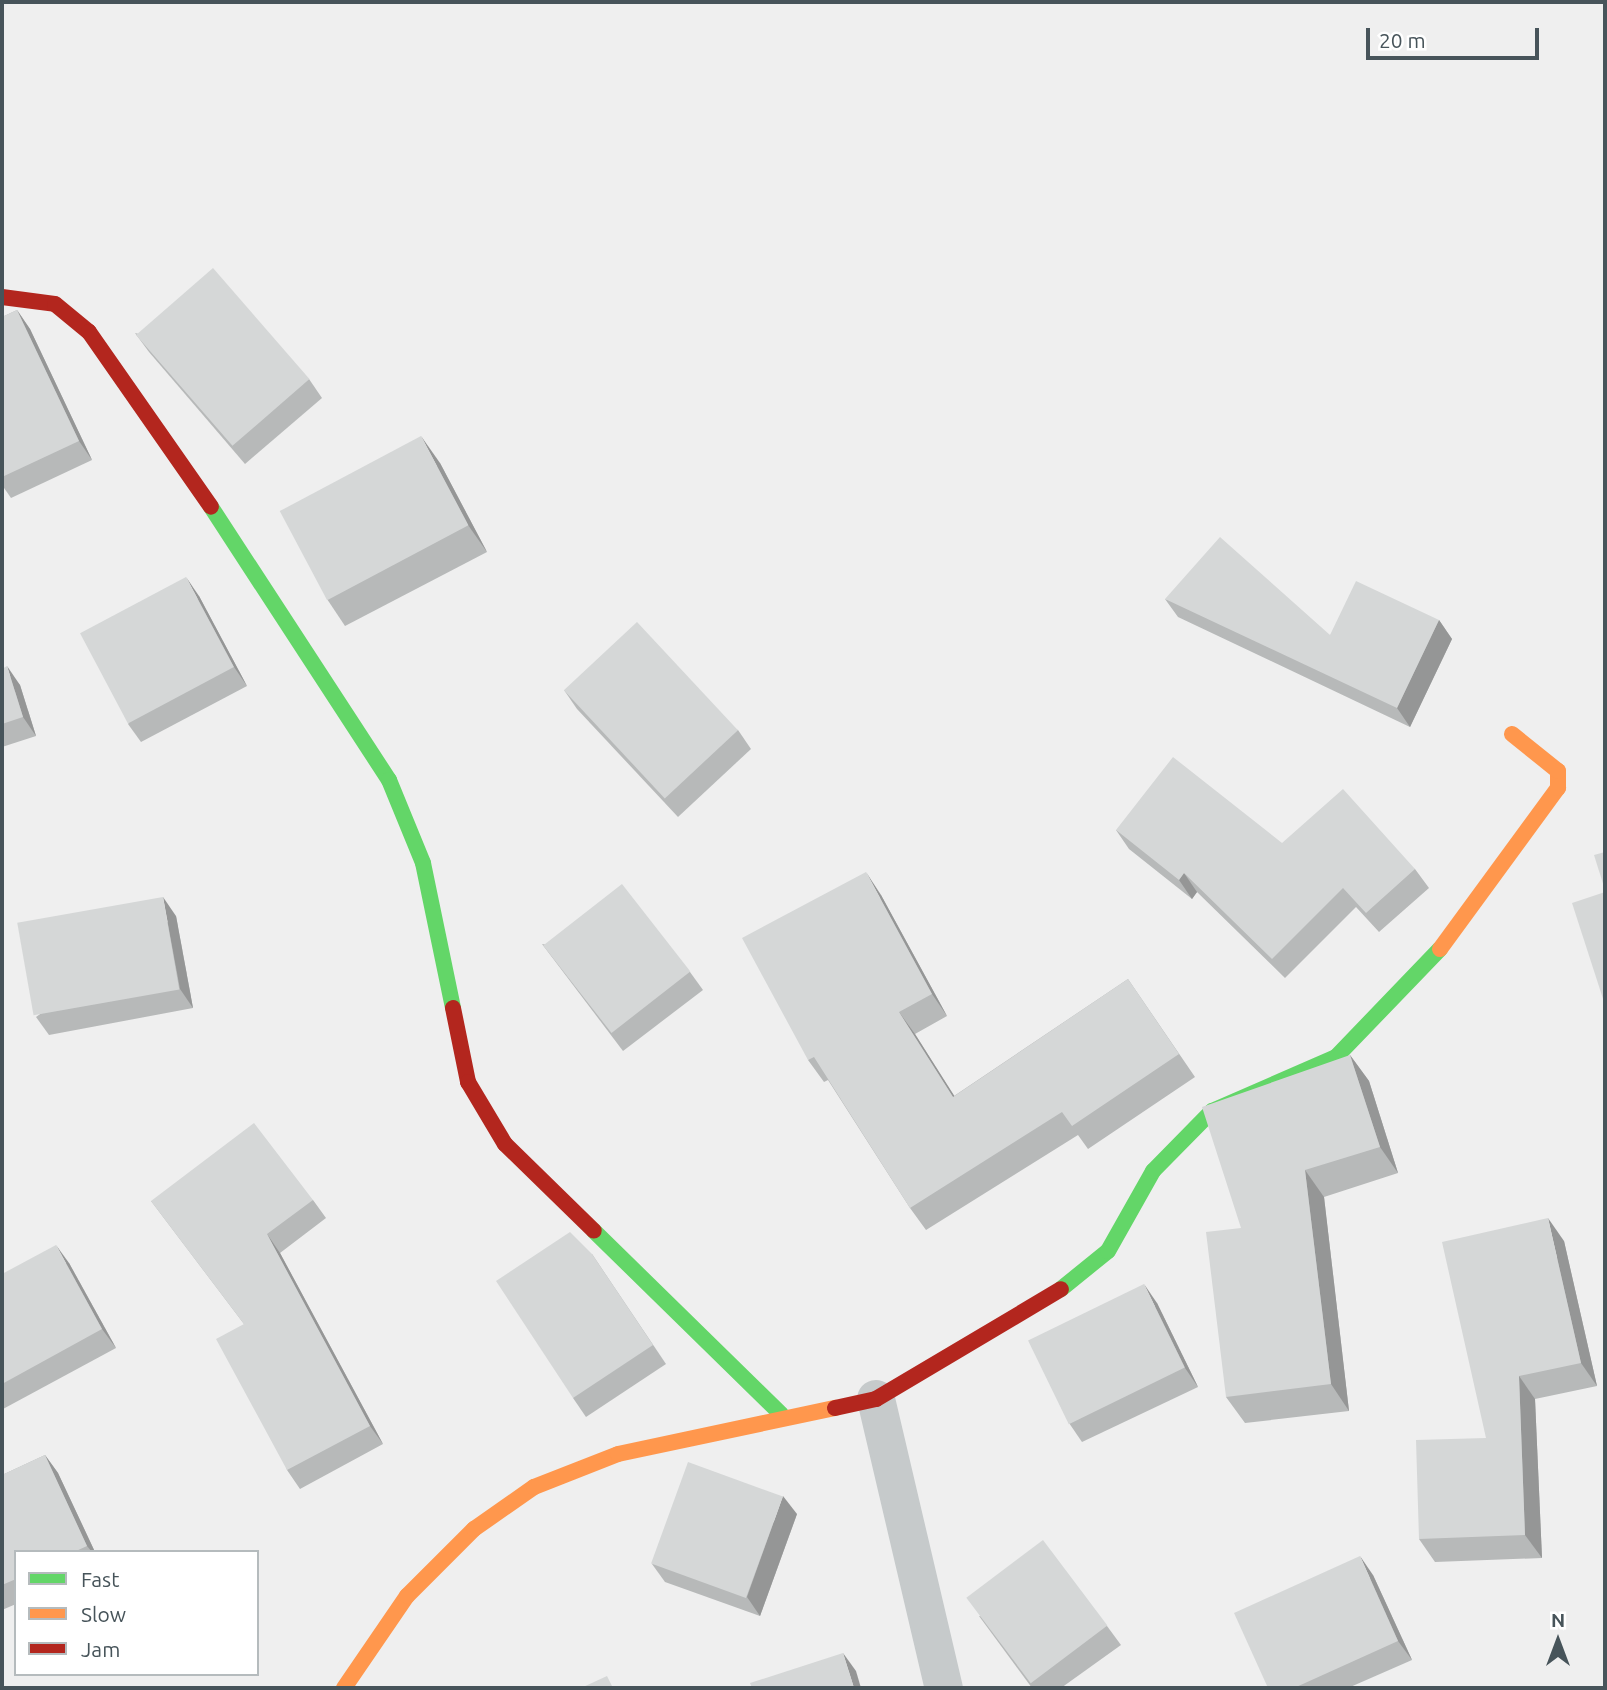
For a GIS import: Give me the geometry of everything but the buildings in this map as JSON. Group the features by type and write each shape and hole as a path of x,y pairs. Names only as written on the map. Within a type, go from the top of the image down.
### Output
{"street":[{"path":"2,297 55,304 89,332 237,544 389,780 423,863 468,1082 505,1144 781,1414"},
{"path":"344,1688 407,1596 474,1529 534,1487 618,1454 781,1414 876,1398 1045,1301 1108,1251 1153,1171 1212,1111 1336,1056 1429,962 1535,827 1558,788 1558,771 1548,758 1512,734"},
{"path":"876,1398 944,1688"}],"traffic: fast":[{"path":"211,507 389,780 423,863 453,1008"},
{"path":"1061,1289 1108,1251 1153,1171 1212,1111 1336,1057 1440,949"},
{"path":"594,1231 781,1414"}],"traffic: slow":[{"path":"1440,949 1558,788 1558,771 1512,734"},
{"path":"344,1688 407,1596 474,1529 534,1487 618,1454 835,1408"}],"traffic: jam":[{"path":"2,297 55,304 89,332 211,507"},
{"path":"453,1008 468,1082 505,1144 594,1231"},
{"path":"835,1408 876,1399 1061,1289"}]}
